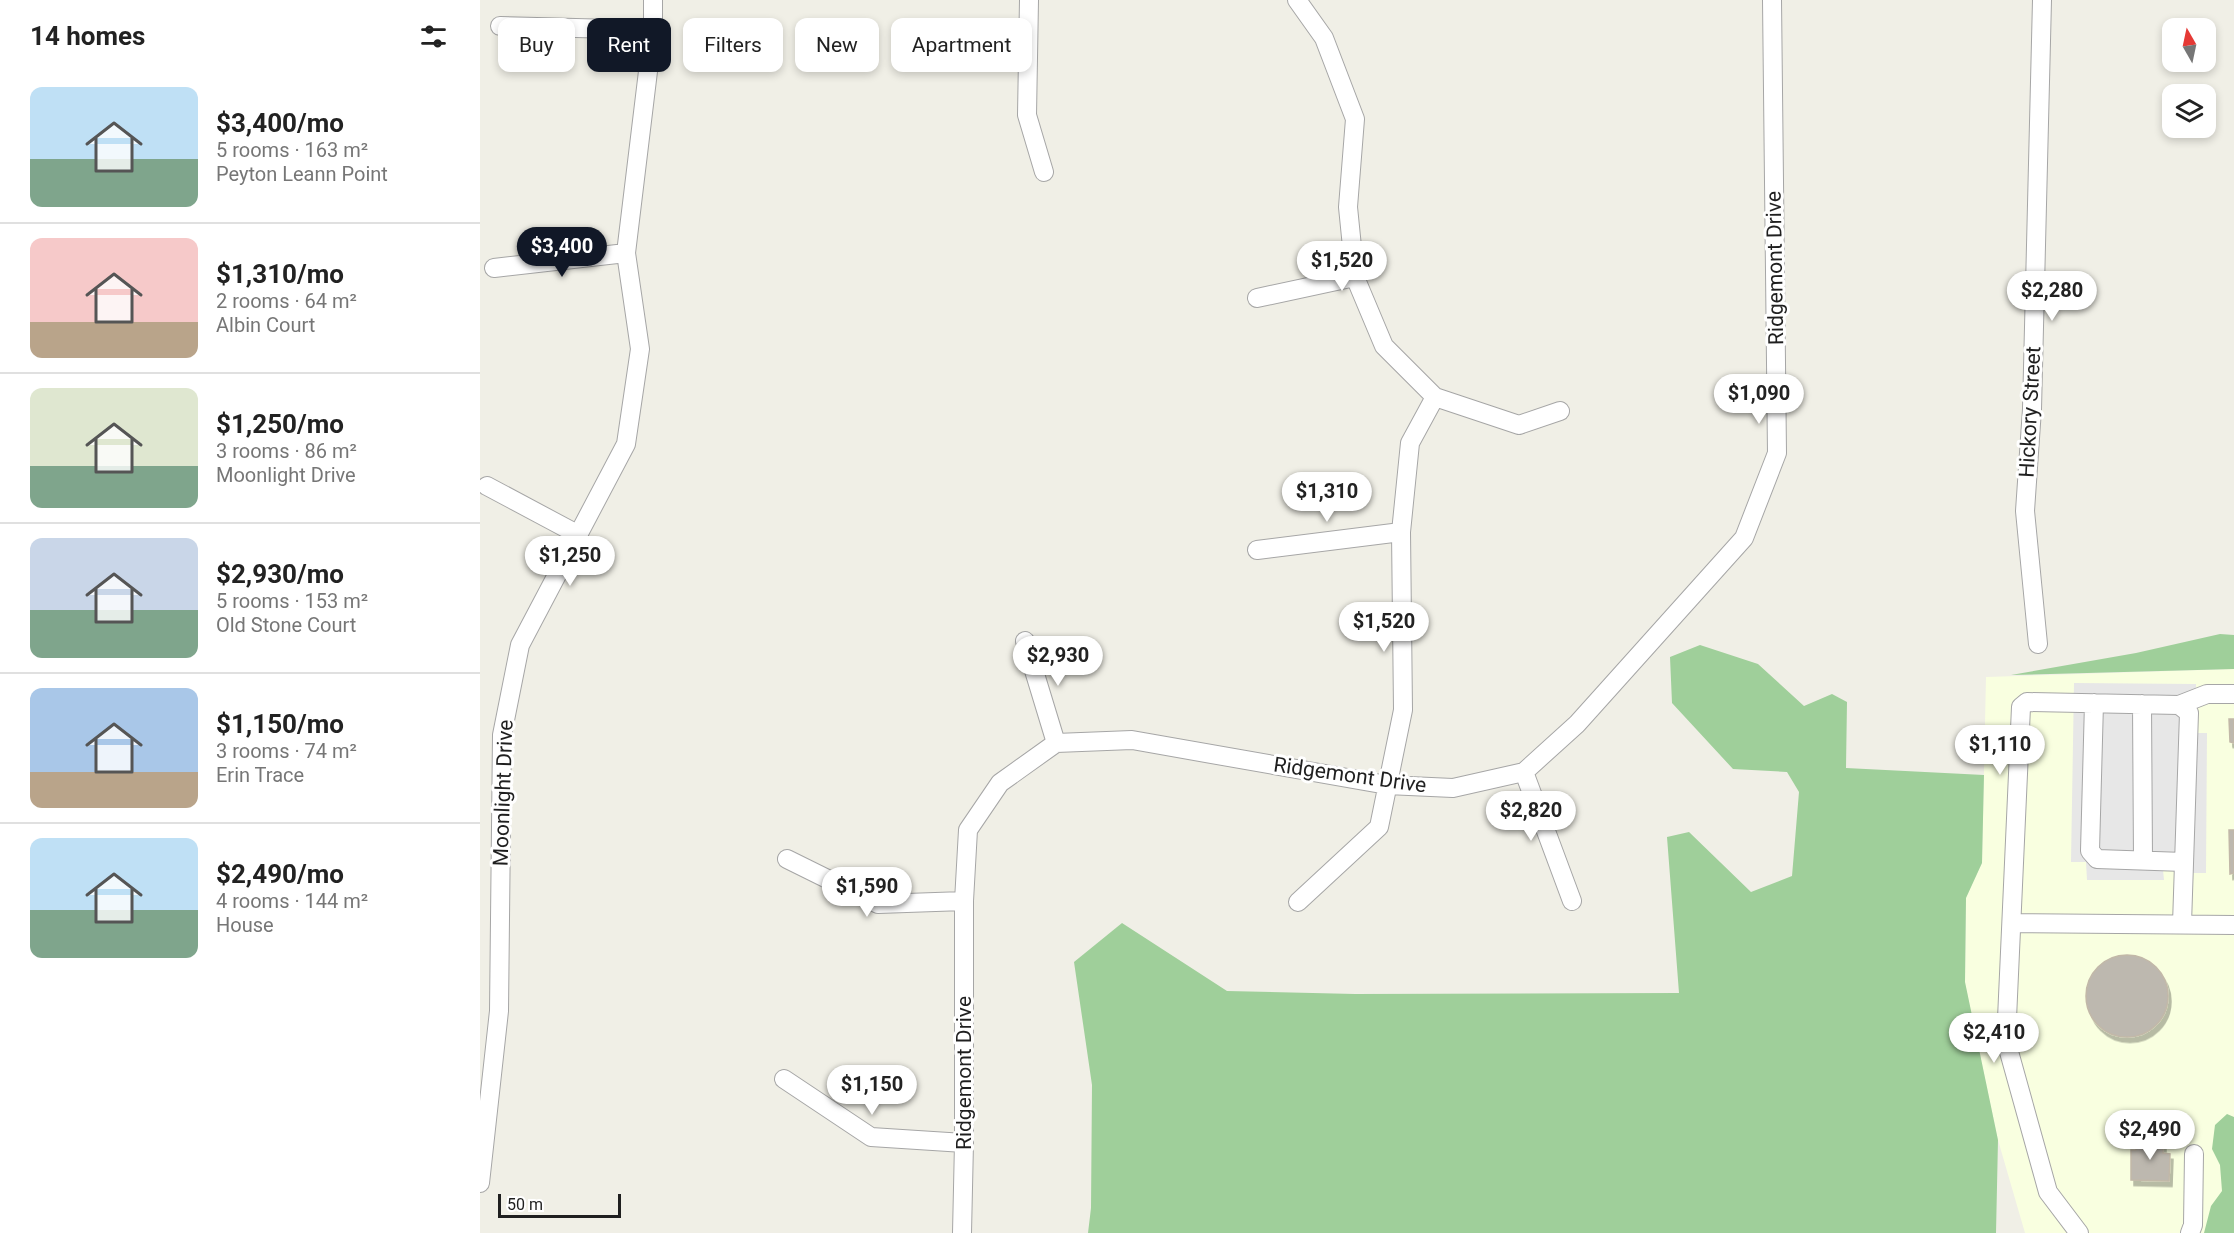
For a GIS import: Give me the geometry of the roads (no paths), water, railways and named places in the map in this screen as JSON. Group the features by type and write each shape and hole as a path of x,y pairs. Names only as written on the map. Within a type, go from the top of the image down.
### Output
{"street":[{"name":"Moonlight Drive","path":"653,0 653,18"},
{"path":"1029,0 1027,115 1044,172"},
{"path":"1296,0 1324,38 1355,119 1348,207 1354,277 1384,346 1435,396 1519,425 1560,411"},
{"name":"Ridgemont Drive","path":"962,1233 964,901 968,830 1000,783 1056,743 1132,740 1387,784 1453,788 1524,772 1577,724 1744,538 1777,453 1773,0"},
{"name":"Hickory Street","path":"2038,644 2025,511 2032,410 2042,0"},
{"name":"Moonlight Drive","path":"480,1184 498,1011 502,735 520,645 626,444 640,349 626,253 648,72"},
{"path":"494,268 626,253"},
{"path":"1257,298 1354,277"},
{"path":"1298,902 1379,827 1403,710 1401,532 1410,443 1435,396"},
{"path":"487,486 577,534"},
{"path":"1257,550 1401,532"},
{"path":"1025,641 1056,743"},
{"path":"2079,1233 2048,1192 2006,1041 2021,707 2026,702 2179,705 2207,694 2234,694"},
{"path":"2094,703 2090,851 2097,859 2184,862"},
{"path":"2142,704 2143,860"},
{"path":"2179,705 2189,713 2182,924"},
{"path":"1524,772 1572,901"},
{"path":"787,859 878,904 964,901"},
{"path":"2012,923 2234,925"},
{"path":"784,1079 872,1137 964,1143"},
{"path":"2190,1233 2193,1225 2194,1154"}]}
